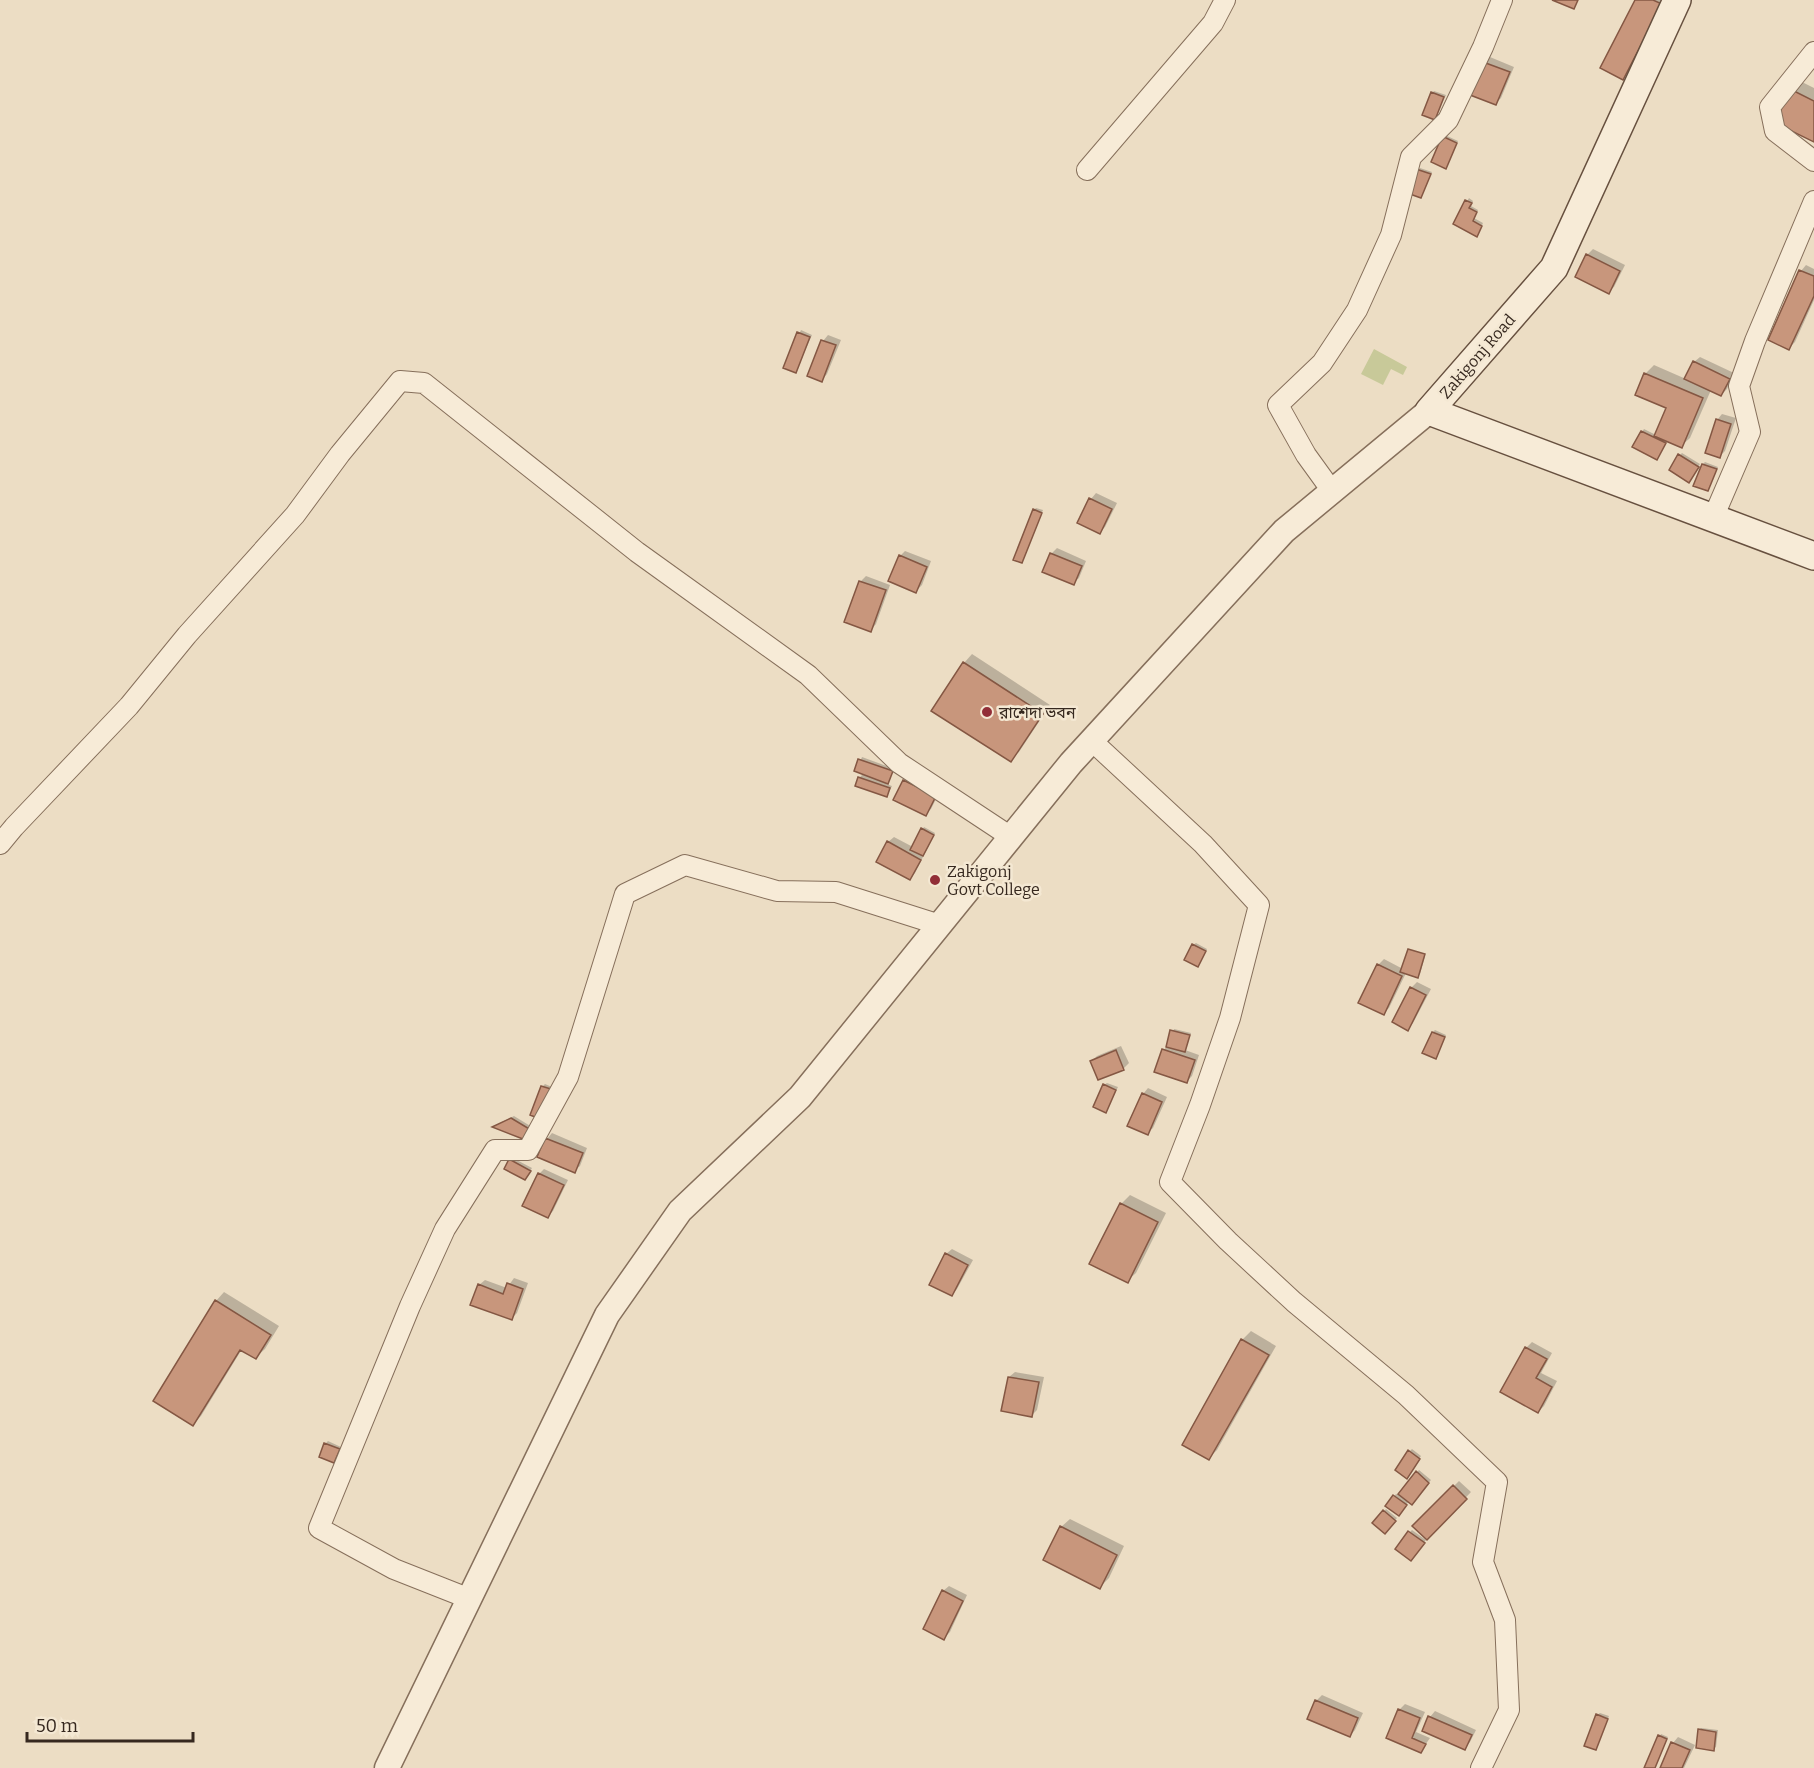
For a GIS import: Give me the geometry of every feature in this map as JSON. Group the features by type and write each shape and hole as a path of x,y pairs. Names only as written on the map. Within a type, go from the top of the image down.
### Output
{"main road":[{"name":"Zakigonj Road","path":"1677,0 1554,268 1429,411 1814,556"}],"street":[{"path":"1087,170 1213,23 1225,0"},
{"path":"1332,491 1306,455 1278,405 1322,363 1357,309 1391,235 1411,157 1448,120 1483,47 1502,0"},
{"path":"1814,52 1770,107 1774,131 1814,162"},
{"path":"1713,518 1750,432 1739,386 1755,341 1814,201"},
{"path":"0,844 129,706 186,635 295,515 340,454 400,381 424,383 637,552 808,675 899,764 1011,837"},
{"path":"387,1768 608,1315 680,1211 800,1097 1092,741 1284,531 1429,411"},
{"path":"1092,741 1203,844 1259,905 1230,1018 1170,1182 1228,1241 1294,1302 1406,1395 1497,1482 1483,1562 1505,1620 1509,1710 1481,1768"},
{"path":"470,1599 394,1569 319,1528 410,1306 445,1229 495,1150 528,1150 567,1077 625,894 685,865 777,891 836,892 940,925"}],"green space":[{"path":"1374,349 1407,367 1403,375 1391,369 1383,385 1361,374"}],"building":[{"path":"1552,0 1578,0 1574,9"},
{"path":"1635,0 1653,0 1662,4 1623,80 1600,68"},
{"path":"1483,62 1510,72 1496,105 1470,95"},
{"path":"1790,89 1814,101 1814,142 1773,122"},
{"path":"1431,92 1444,97 1435,120 1422,115"},
{"path":"1442,136 1457,143 1446,169 1431,162"},
{"path":"1416,169 1431,174 1421,198 1407,193"},
{"path":"1465,200 1472,203 1469,208 1477,212 1473,221 1482,226 1477,237 1453,224"},
{"path":"1586,254 1620,271 1609,294 1575,277"},
{"path":"1799,270 1814,276 1814,296 1789,350 1768,340"},
{"path":"797,332 810,337 796,373 783,368"},
{"path":"821,340 836,345 822,382 807,376"},
{"path":"1693,361 1730,379 1721,396 1684,379"},
{"path":"1644,373 1703,398 1682,448 1654,436 1666,408 1635,395"},
{"path":"1716,419 1731,424 1720,458 1705,453"},
{"path":"1641,431 1666,443 1657,460 1632,447"},
{"path":"1678,454 1699,467 1689,483 1669,470"},
{"path":"1702,464 1717,469 1708,491 1693,486"},
{"path":"1089,498 1112,509 1100,534 1077,523"},
{"path":"1033,509 1042,513 1022,563 1013,560"},
{"path":"1050,553 1082,566 1074,585 1042,572"},
{"path":"899,555 927,567 916,593 888,581"},
{"path":"859,581 886,590 871,632 844,622"},
{"name":"রাশেদা ভবন","path":"963,662 1043,714 1011,762 931,711"},
{"path":"858,759 893,771 888,784 854,771"},
{"path":"858,777 890,788 887,797 855,786"},
{"path":"903,780 936,796 926,816 893,800"},
{"path":"921,828 934,835 923,856 910,850"},
{"path":"887,841 921,860 910,880 876,862"},
{"path":"1192,944 1206,951 1198,967 1184,960"},
{"path":"1408,949 1425,954 1418,978 1400,972"},
{"path":"1377,964 1402,976 1384,1015 1358,1003"},
{"path":"1410,987 1426,995 1408,1031 1392,1022"},
{"path":"1170,1030 1190,1035 1185,1052 1166,1047"},
{"path":"1432,1032 1445,1037 1436,1059 1422,1053"},
{"path":"1162,1049 1195,1060 1187,1083 1154,1072"},
{"path":"1116,1050 1124,1070 1098,1080 1090,1061"},
{"path":"1103,1084 1116,1090 1106,1113 1093,1107"},
{"path":"541,1086 551,1089 540,1119 530,1115"},
{"path":"1142,1093 1162,1102 1148,1135 1127,1126"},
{"path":"511,1118 531,1130 523,1139 492,1127"},
{"path":"545,1138 583,1153 575,1173 537,1157"},
{"path":"509,1159 531,1171 525,1180 504,1169"},
{"path":"538,1173 564,1185 548,1218 522,1206"},
{"path":"1120,1203 1158,1222 1128,1283 1089,1264"},
{"path":"945,1253 968,1265 952,1296 929,1285"},
{"path":"507,1283 523,1289 512,1320 470,1305 478,1284 503,1294"},
{"path":"215,1300 271,1335 256,1359 240,1350 193,1426 153,1401"},
{"path":"1241,1339 1269,1355 1209,1460 1182,1445"},
{"path":"1525,1347 1547,1359 1536,1378 1552,1387 1538,1413 1500,1392"},
{"path":"1008,1377 1039,1382 1032,1417 1001,1411"},
{"path":"324,1443 340,1449 334,1463 319,1457"},
{"path":"1408,1450 1420,1459 1407,1479 1395,1470"},
{"path":"1416,1471 1429,1483 1412,1505 1398,1494"},
{"path":"1453,1485 1467,1499 1427,1540 1412,1526"},
{"path":"1393,1495 1407,1505 1399,1516 1385,1506"},
{"path":"1383,1510 1396,1521 1385,1534 1372,1523"},
{"path":"1060,1526 1117,1555 1100,1589 1043,1560"},
{"path":"1408,1531 1425,1543 1411,1561 1395,1549"},
{"path":"942,1590 963,1601 944,1640 923,1629"},
{"path":"1315,1700 1358,1718 1350,1737 1307,1719"},
{"path":"1398,1709 1420,1718 1412,1738 1426,1744 1421,1753 1386,1738"},
{"path":"1596,1714 1608,1719 1596,1750 1584,1746"},
{"path":"1428,1716 1472,1735 1465,1750 1422,1731"},
{"path":"1698,1729 1716,1732 1714,1751 1696,1748"},
{"path":"1658,1735 1667,1739 1655,1768 1644,1768"},
{"path":"1671,1742 1690,1750 1682,1768 1660,1768"}],"place":[{"name":"রাশেদা ভবন","path":"987,712"},
{"name":"Zakigonj Govt College","path":"935,880"}]}
